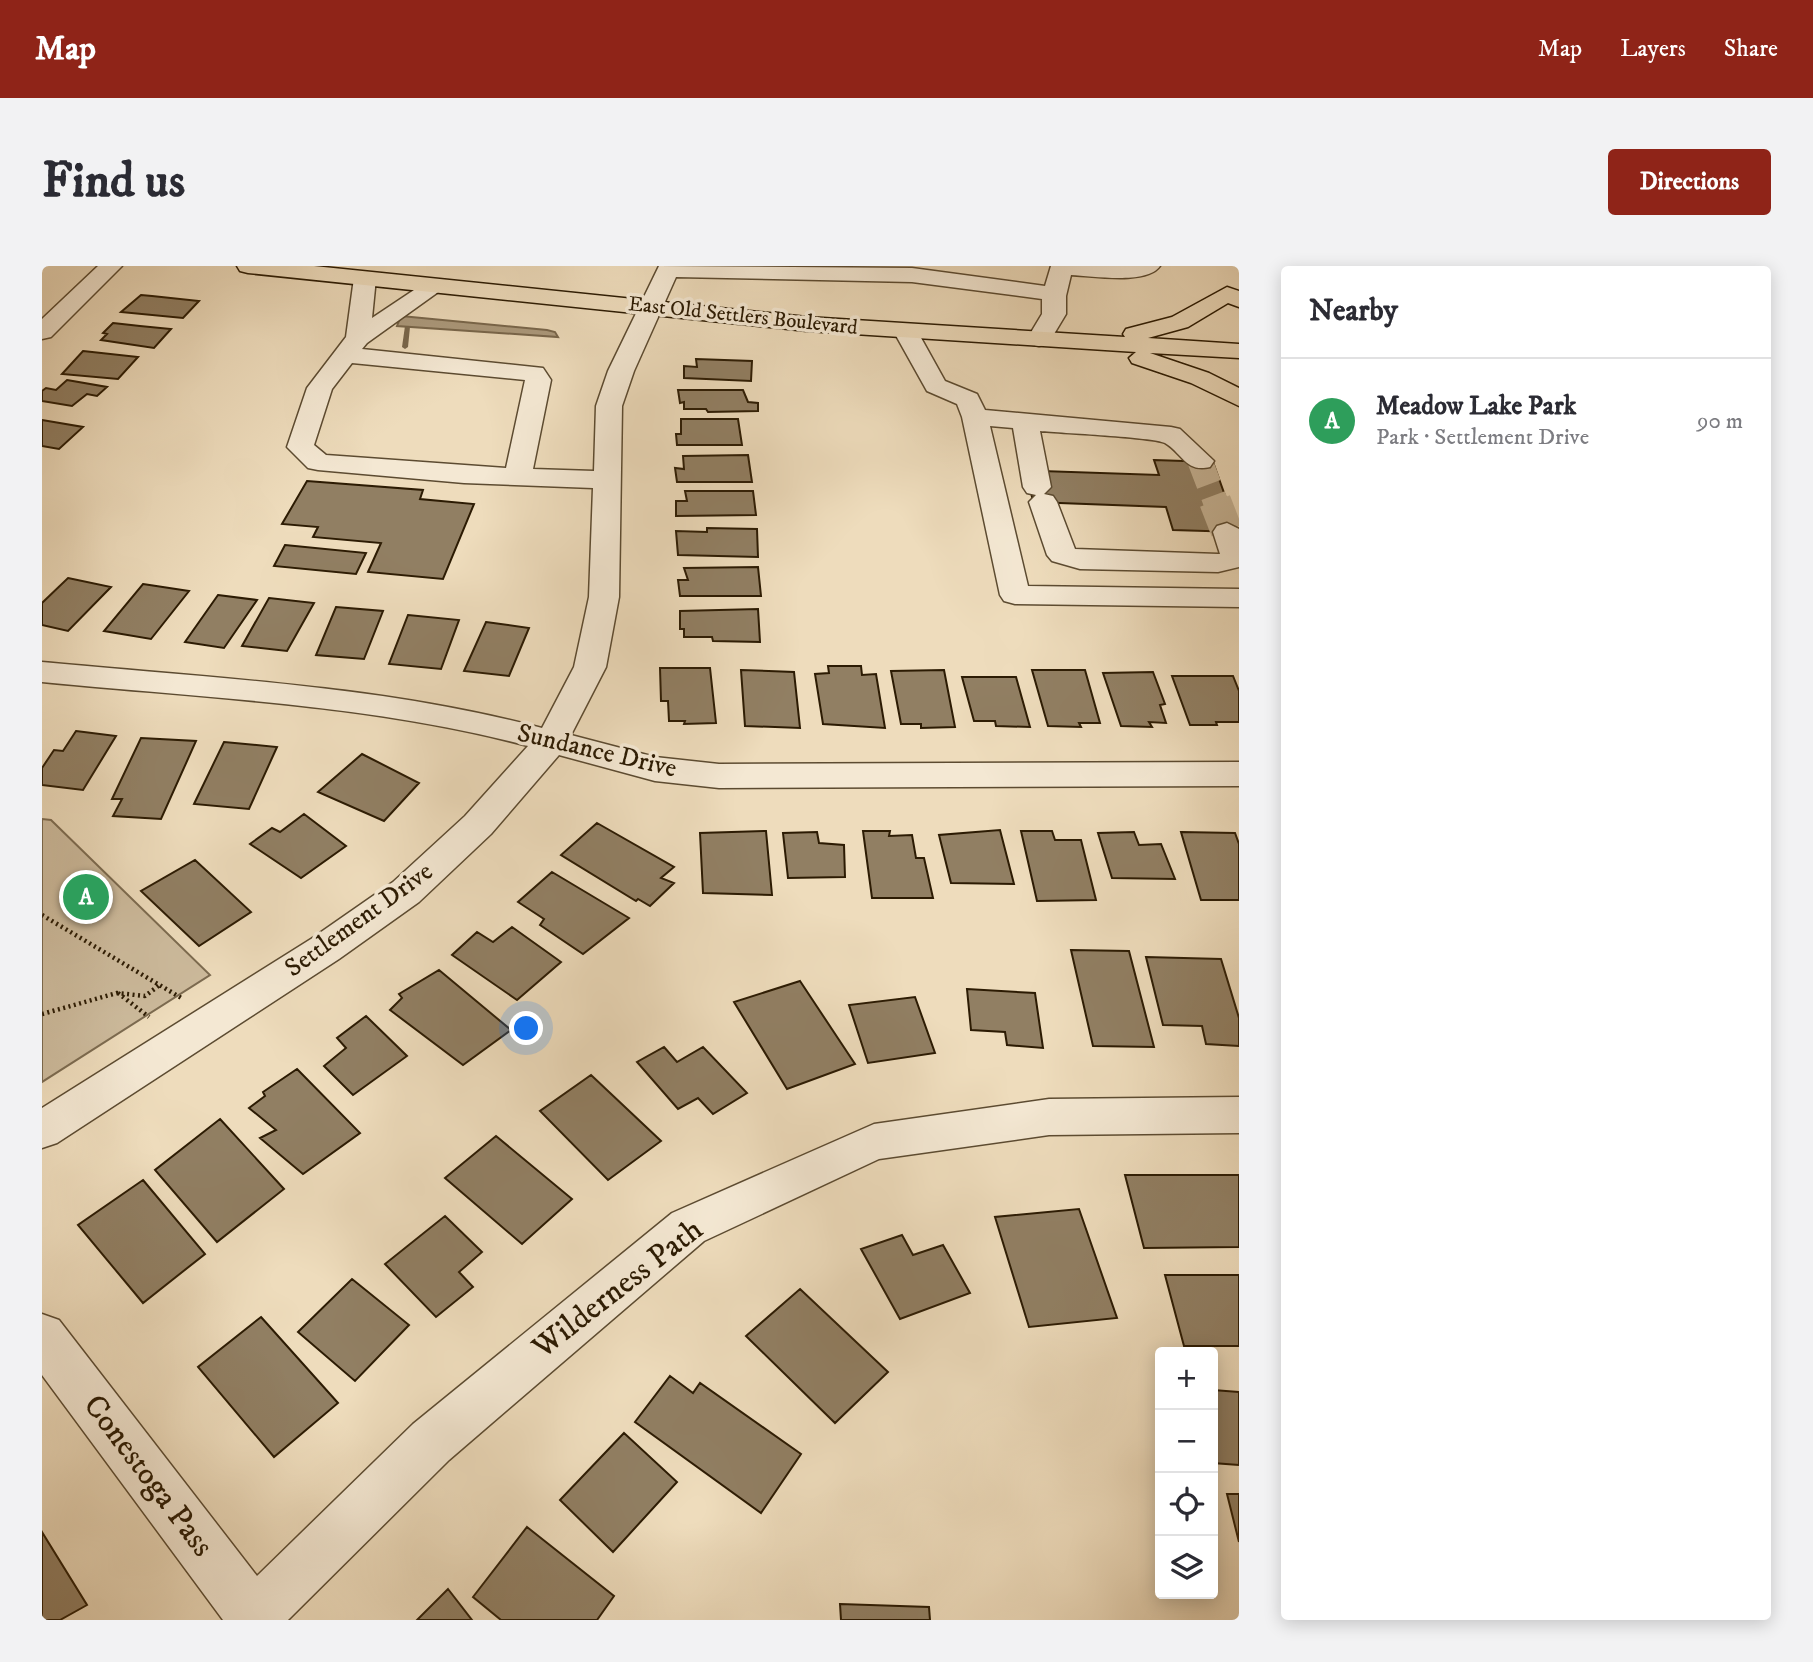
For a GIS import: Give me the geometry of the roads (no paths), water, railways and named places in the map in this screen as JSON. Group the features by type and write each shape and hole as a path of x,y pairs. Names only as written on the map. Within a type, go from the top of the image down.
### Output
{"main road":[{"name":"East Old Settlers Boulevard","path":"248,266 365,278 407,274 437,285 906,331 1239,351"},
{"path":"1088,343 1180,322 1229,296"},
{"path":"1088,343 1200,378 1239,398"}],"street":[{"path":"42,332 111,266"},
{"path":"1039,340 1054,314 1061,268 1140,271 1149,266"},
{"path":"659,268 856,270 912,275 999,276 1055,294"},
{"name":"Settlement Drive","path":"42,1130 325,950 406,892 478,825 551,742 590,667 604,597 609,406 621,371 650,307 659,268"},
{"path":"352,347 365,278"},
{"path":"437,285 352,347 320,388 300,447 318,462 464,475 606,480"},
{"path":"906,331 922,366 936,386 968,400 975,418 1015,595 1239,598"},
{"path":"352,347 534,373 538,380 518,477"},
{"path":"975,418 1171,435 1200,461"},
{"path":"1025,423 1040,495 1062,555 1080,560 1218,563 1237,559 1227,532"},
{"name":"Sundance Drive","path":"42,672 335,700 471,720 655,769 719,776 1239,774"},
{"name":"Wilderness Path","path":"252,1618 431,1442 688,1227 874,1142 1049,1118 1239,1115"},
{"name":"Conestoga Pass","path":"42,1336 252,1618"}],"waterway":[{"path":"405,347 407,327"}],"tunnel":[{"path":"1200,461 1216,503"},
{"path":"1215,501 1227,532"}],"place":[{"name":"Meadow Lake Park","path":"86,897"}]}
